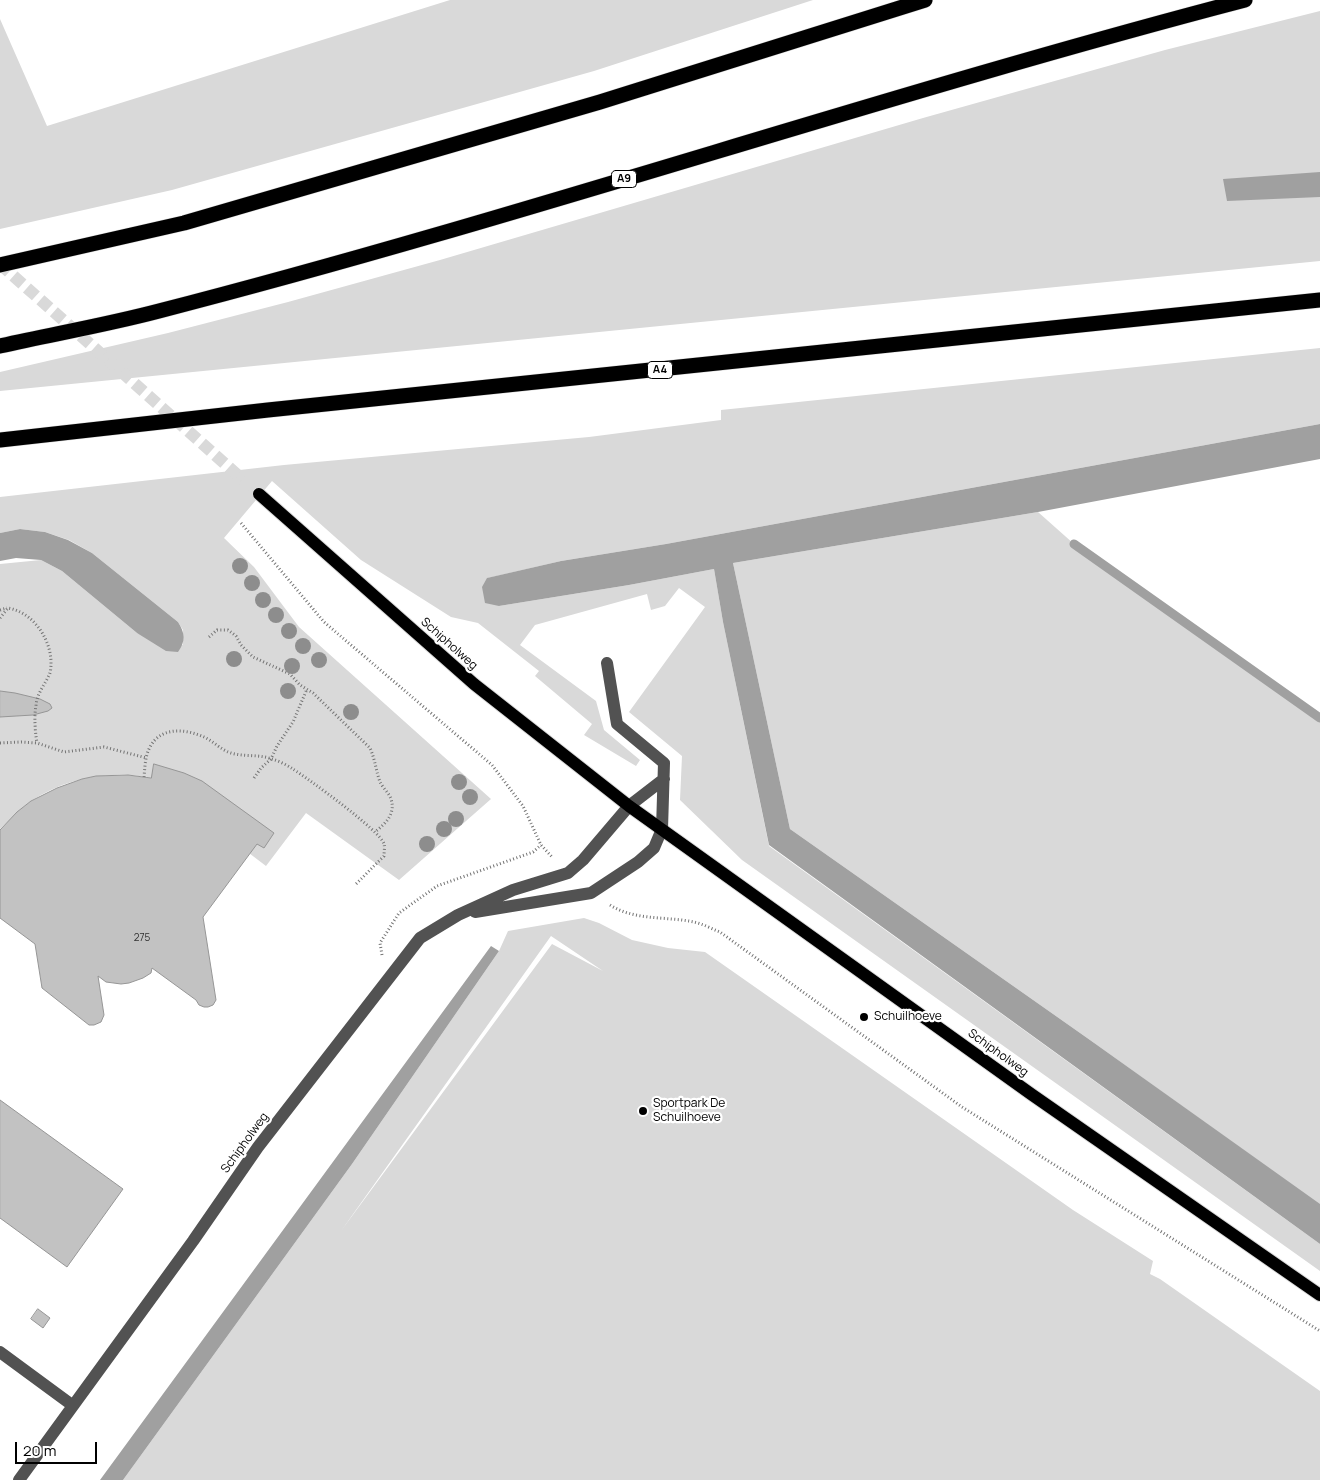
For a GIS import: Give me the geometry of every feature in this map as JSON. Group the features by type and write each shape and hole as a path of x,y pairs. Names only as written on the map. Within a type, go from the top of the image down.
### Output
{"highway":[{"path":"0,265 184,223 600,102 925,0"},
{"name":"A9","path":"0,346 156,312 429,238 930,88 1245,0"},
{"name":"A4","path":"0,440 268,410 1320,300"}],"main road":[{"name":"Schipholweg","path":"259,494 474,684 629,806 1031,1094 1320,1295"}],"street":[{"path":"607,663 617,724 664,763 662,829"},
{"path":"629,806 664,780"},
{"name":"Schipholweg","path":"19,1480 258,1147 420,938 458,915 513,890 568,873 583,860 629,806"},
{"name":"Schipholweg","path":"458,915 591,893 638,862 654,848 662,829"},
{"path":"0,1352 72,1405"}],"path":[{"path":"241,523 324,622 492,765 523,806 540,845 568,873"},
{"path":"0,618 8,608"},
{"path":"0,610 16,609 28,617 45,637 51,655 51,671 36,703 35,731 37,744"},
{"path":"209,637 217,630 228,630 236,636 254,657 290,674 300,685 314,693 370,748 380,781 391,798 392,809 390,817 385,824 375,832"},
{"path":"254,778 261,768 272,759 277,746 293,722 307,689"},
{"path":"144,777 146,758 150,747 157,737 179,730 204,737 228,752 272,759 293,769 375,832 384,843 384,856 355,885"},
{"path":"0,744 21,742 37,744 64,752 104,747 146,758"},
{"path":"591,893 616,908 634,915 695,923 720,932 962,1108 1320,1331"}],"shaded area":[{"path":"450,0 813,0 594,71 172,190 0,229 0,19 47,126"},
{"path":"1320,11 1320,261 0,391 0,372 168,333 288,302 440,260 923,118 1165,50"},
{"path":"1320,172 1320,197 1227,201 1223,179"},
{"path":"1320,348 1320,424 666,544 561,561 488,578 499,606 714,569 769,846 1320,1244 1320,1271 742,860 680,800 682,756 629,712 705,607 679,588 665,606 651,610 647,594 535,625 520,645 596,701 604,730 640,760 636,766 584,735 592,724 535,676 539,671 478,623 451,617 361,560 272,481 224,538 254,567 299,627 491,799 399,880 306,813 266,866 159,782 143,776 116,775 90,777 66,784 31,801 0,829 0,564 41,560 62,571 137,633 183,645 183,630 178,622 92,553 69,540 45,532 20,529 0,533 0,497 284,465 589,437 721,420 721,410"},
{"path":"1320,424 1320,459 1038,512 733,563 790,829 1320,1204 1320,1244 769,845 723,622 714,569 499,606 485,603 482,587 487,578 561,561 666,544"},
{"path":"1038,512 1074,544 1320,718 1320,1205 790,829 733,563"},
{"path":"20,529 45,532 68,540 92,553 178,622 184,637 178,652 166,651 137,633 62,571 41,560 16,558 0,561 0,533"},
{"name":"Sportpark De Schuilhoeve","path":"584,918 599,923 632,940 668,948 705,952 1073,1210 1153,1261 1150,1274 1160,1279 1320,1391 1320,1480 123,1480 352,1164 499,951 508,931","holes":["551,936 603,971 552,944 341,1231"]},
{"path":"491,946 499,951 352,1164 123,1480 100,1480"}],"building":[{"path":"0,691 40,699 50,704 52,708 33,715 0,717"},
{"path":"154,764 184,773 202,781 274,833 264,848 257,844 203,917 216,1000 213,1005 204,1007 199,1005 196,1000 152,968 151,973 129,983 106,982 98,976 104,1015 101,1022 89,1025 42,988 35,944 0,918 0,830 17,812 31,801 57,788 96,776 128,775 151,778"},
{"path":"0,1100 123,1189 67,1267 0,1218"},
{"path":"38,1309 50,1318 43,1328 31,1319"}],"waterway":[{"path":"1074,544 1320,718"}],"tunnel":[{"path":"0,264 259,494"}],"place":[{"name":"Schuilhoeve","path":"864,1017"},
{"name":"Sportpark De Schuilhoeve","path":"643,1111"}]}
